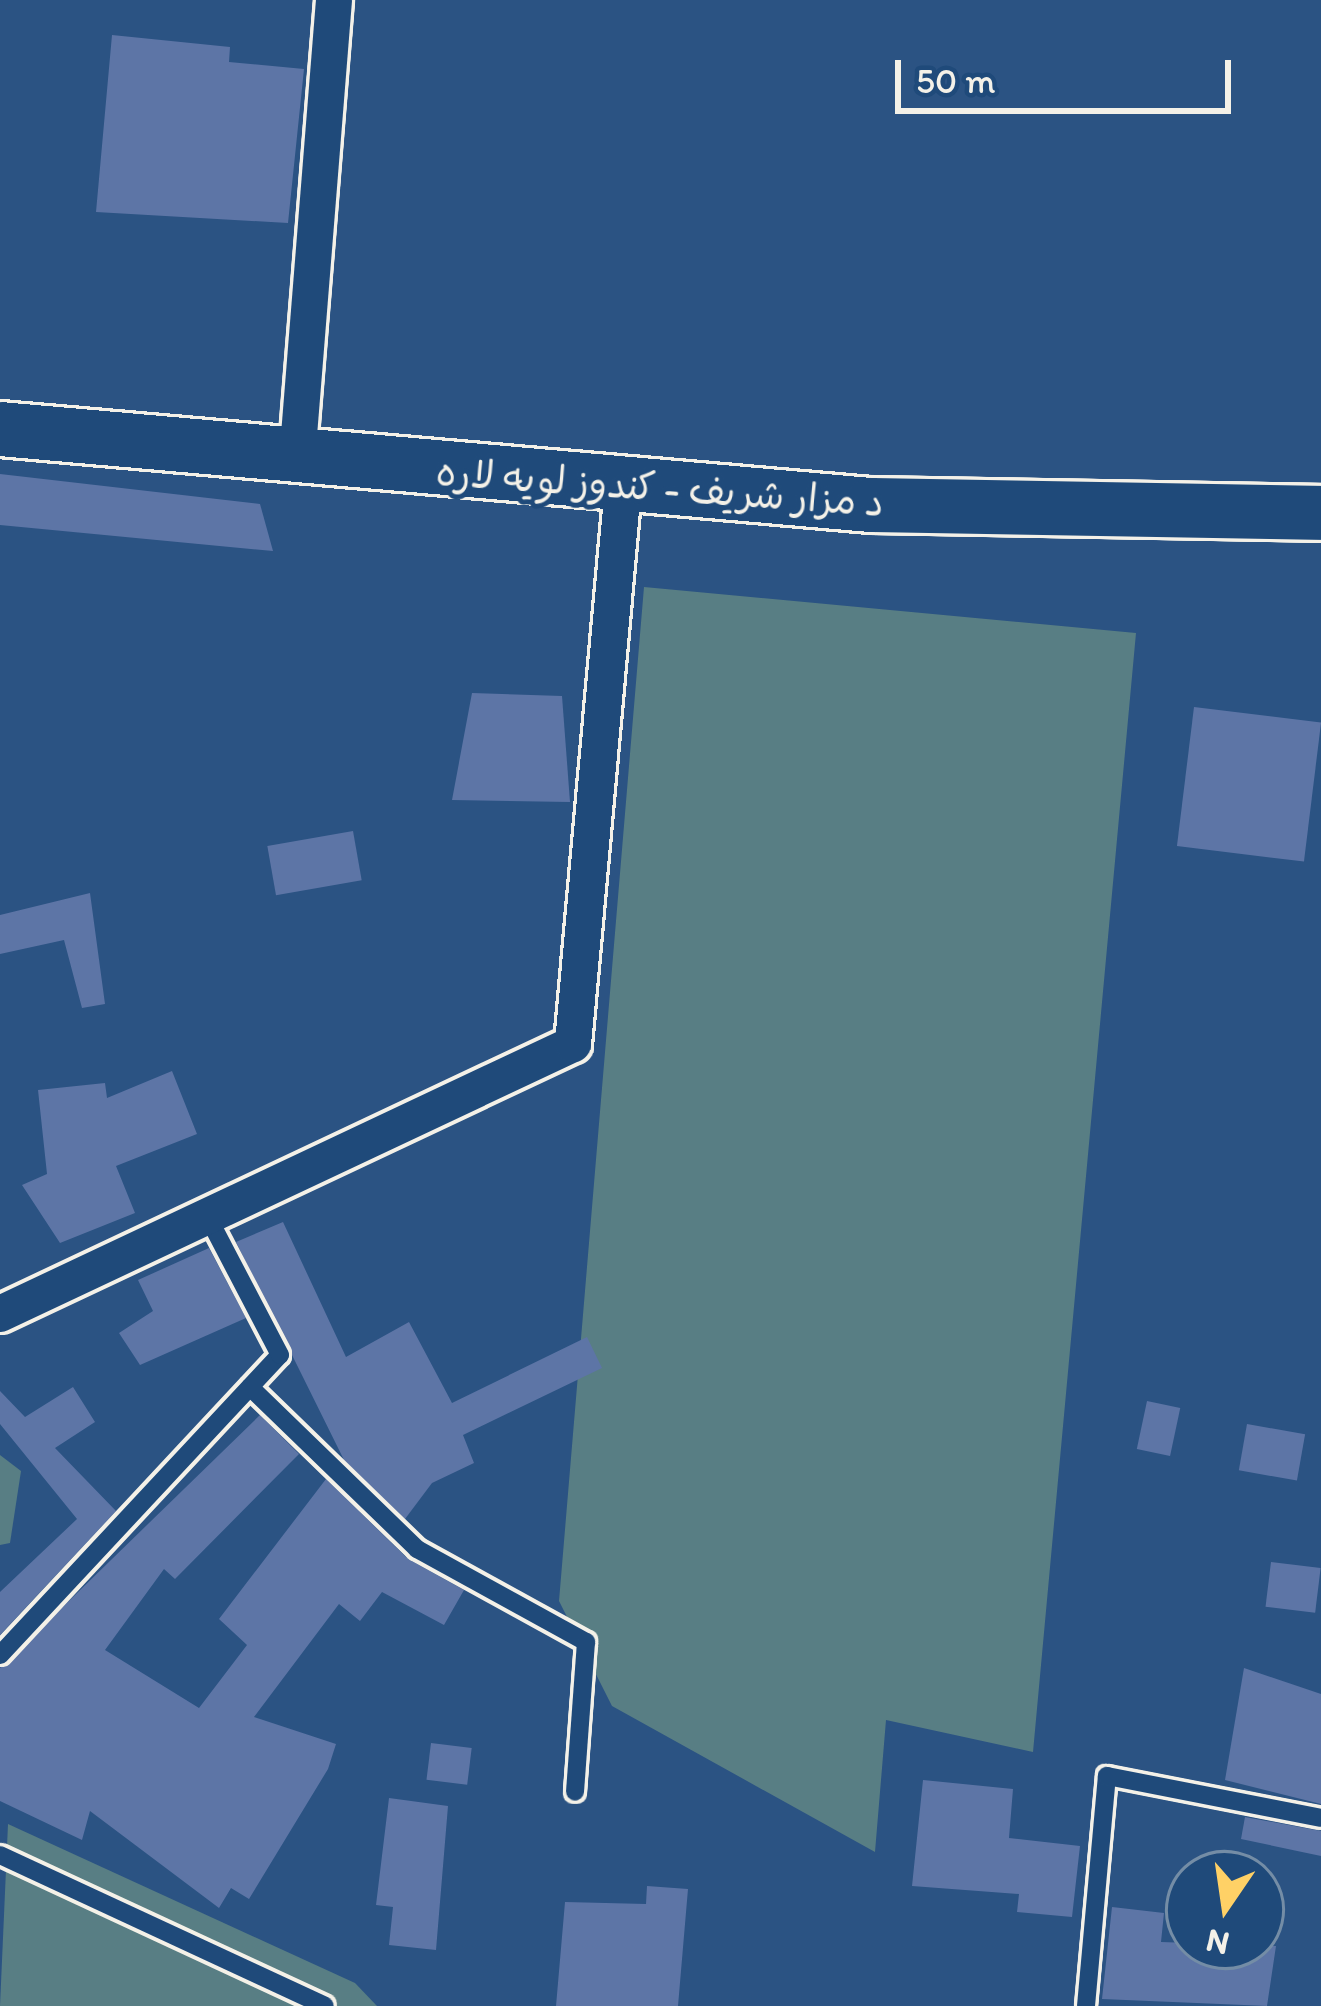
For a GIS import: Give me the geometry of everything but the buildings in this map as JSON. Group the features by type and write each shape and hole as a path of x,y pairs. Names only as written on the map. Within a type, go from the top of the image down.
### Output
{"main road":[{"name":"د مزار شریف - کندوز لویه لاره","path":"0,429 297,460 871,505 1321,513"}],"street":[{"path":"297,460 334,0"},
{"path":"0,1314 573,1044 622,487"}],"lane":[{"path":"0,1655 280,1355 209,1219"},
{"path":"250,1387 417,1549 586,1642 575,1792"},
{"path":"1086,2006 1107,1776 1321,1818"},
{"path":"0,1855 325,2006"}],"green space":[{"path":"644,587 1136,633 1033,1752 886,1720 875,1852 612,1706 559,1601"},
{"path":"0,1455 21,1471 10,1543 0,1545"},
{"path":"8,1824 355,1983 377,2006 0,2006"}]}
